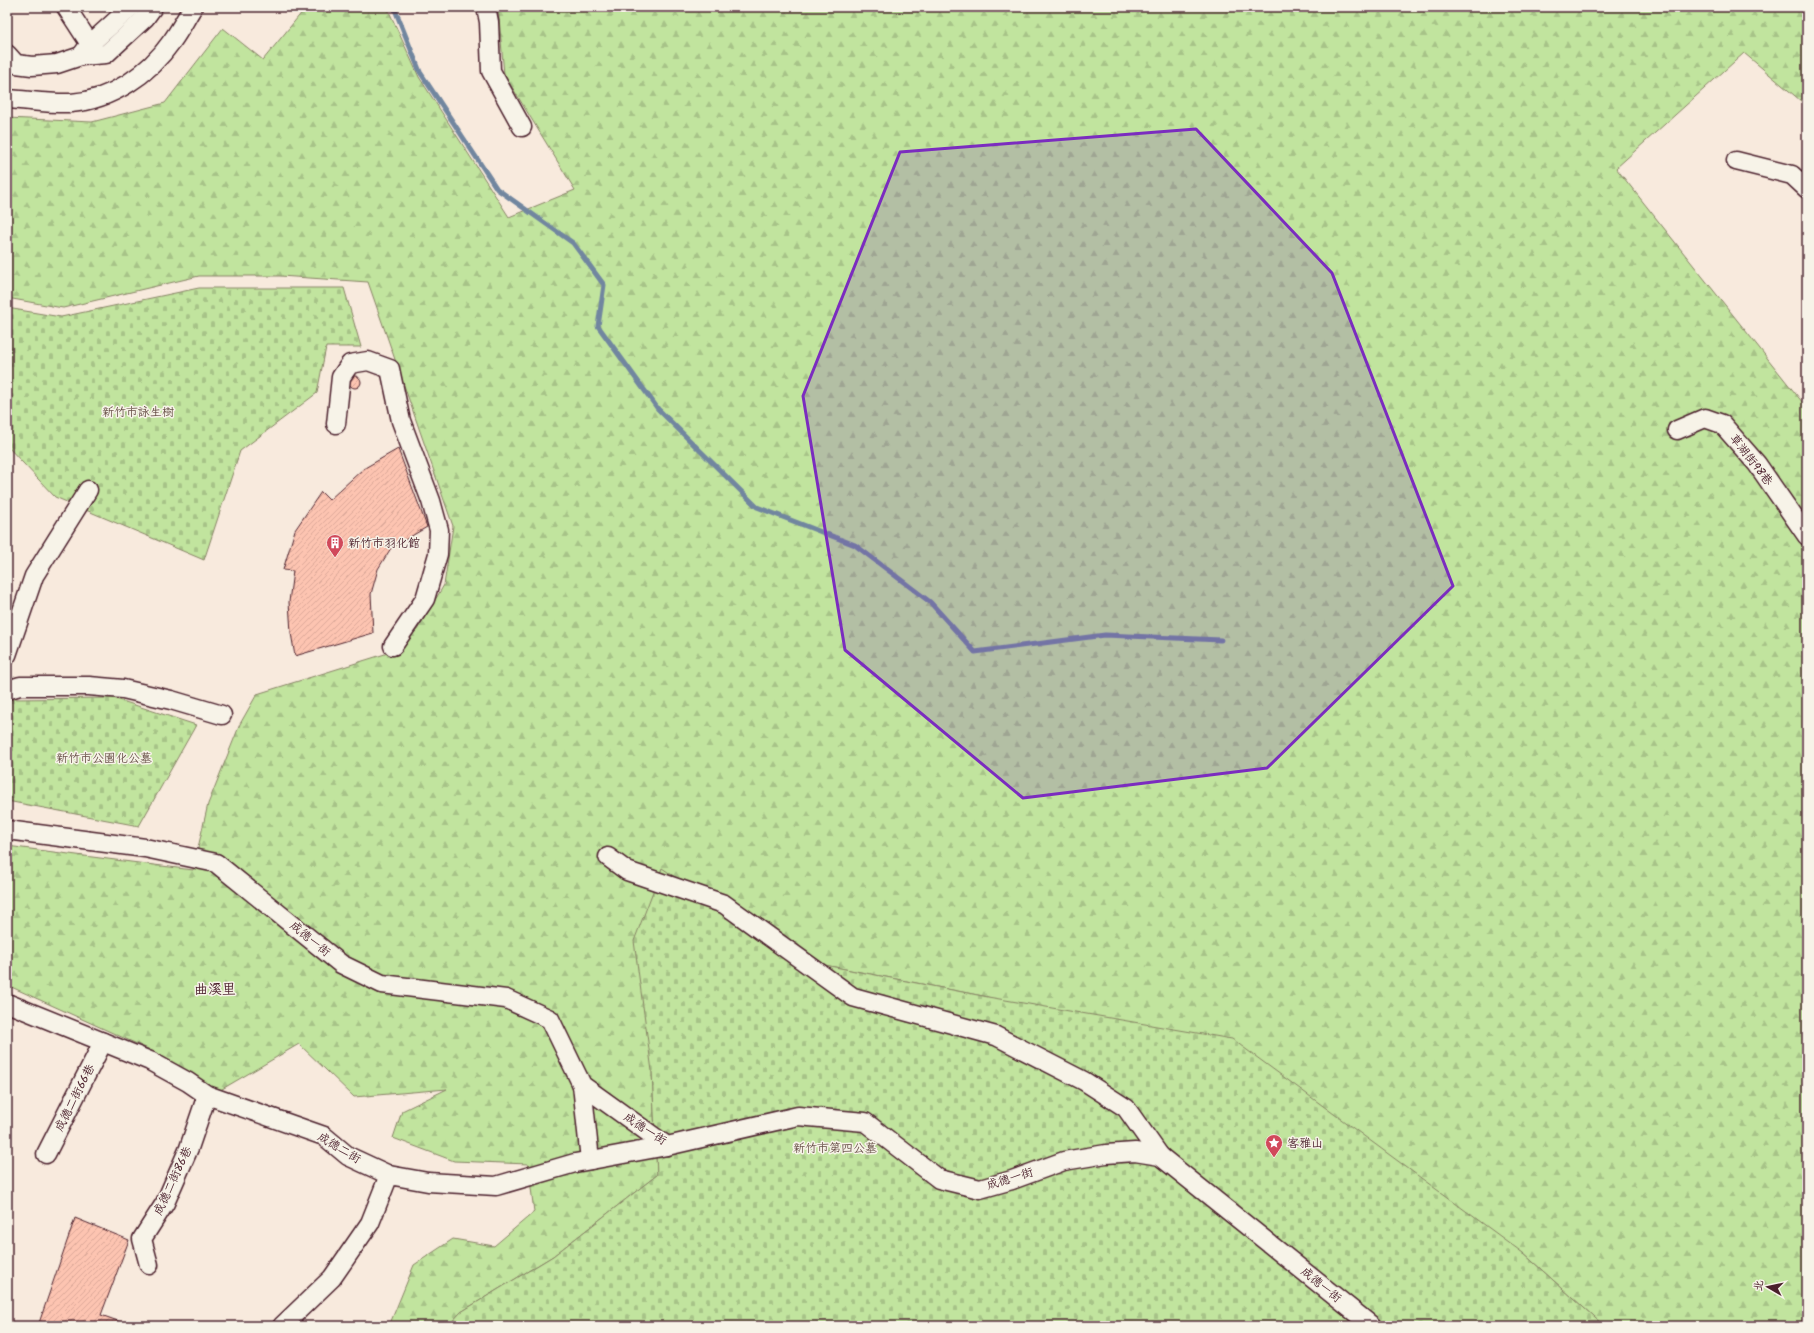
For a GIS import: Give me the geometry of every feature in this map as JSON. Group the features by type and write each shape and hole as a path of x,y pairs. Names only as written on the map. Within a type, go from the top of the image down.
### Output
{"street":[{"path":"66,7 85,50"},
{"path":"7,54 16,64 32,66 56,64 85,50 131,7"},
{"path":"85,50 106,54 145,18 153,7"},
{"path":"7,99 70,103 96,99 121,89 148,68 172,42 193,7"},
{"path":"486,7 489,22 491,71 522,128"},
{"path":"1736,161 1792,175 1807,189"},
{"path":"336,424 341,377 350,364 368,362 390,368 401,421 431,501 439,530 438,554 425,599 393,646"},
{"name":"草湖街98巷","path":"1677,430 1705,418 1722,424 1756,464 1807,536"},
{"path":"7,655 34,576 88,490"},
{"path":"7,690 20,686 89,686 123,689 171,700 222,715"},
{"name":"成德一街","path":"7,830 145,848 216,863 341,964 382,984 506,998 550,1019 582,1085 590,1160"},
{"path":"608,857 627,871 724,904 853,996 996,1036 1084,1082 1126,1108 1160,1156"},
{"name":"成德二街","path":"7,1003 150,1061 208,1095 324,1136 348,1156 389,1174 428,1182 496,1186 590,1160 667,1146"},
{"name":"成德二街66巷","path":"46,1154 103,1042"},
{"name":"成德一街","path":"582,1085 667,1146 798,1116 865,1122 939,1179 980,1189 1012,1180 1064,1161 1106,1154 1135,1152 1160,1156 1372,1326"},
{"name":"成德二街86巷","path":"149,1265 142,1239 165,1204 189,1148 208,1095"},
{"path":"282,1326 332,1278 370,1223 389,1174"}],"highlighted area":[{"path":"1196,129 1332,273 1453,586 1267,768 1023,798 845,650 803,396 900,152"}],"green space":[{"path":"303,7 387,7 419,77 509,217 575,190 504,74 498,7 1807,7 1807,106 1744,53 1616,168 1807,408 1807,1326 1604,1326 1523,1253 988,997 794,959 652,1071 657,1175 553,1256 461,1312 448,1326 389,1326 414,1265 453,1239 494,1246 534,1212 528,1164 454,1161 393,1138 402,1111 447,1089 354,1097 299,1044 217,1092 148,1049 7,985 7,846 193,870 208,804 240,724 257,694 385,654 417,630 444,585 453,526 368,282 280,276 199,276 63,308 7,298 7,118 92,122 165,103 223,28 263,60 303,11"},
{"name":"新竹市詠生樹","path":"199,288 344,288 361,347 326,347 317,393 240,451 204,560 55,497 7,446 7,308 61,317"},
{"name":"新竹市公園化公墓","path":"113,698 196,725 139,826 7,801 7,699"},
{"name":"新竹市第四公墓","path":"662,868 794,959 988,997 1232,1039 1523,1253 1604,1326 448,1326 461,1312 553,1256 657,1175 652,1071 634,941"}],"building":[{"path":"355,376 359,378 361,382 359,386 355,388 351,386 349,382 351,378"},
{"name":"新竹市羽化館","path":"398,449 427,527 391,548 378,569 371,594 373,633 295,656 291,633 289,602 293,571 283,570 295,530 321,492 329,500 363,469"},
{"path":"75,1218 129,1240 101,1315 132,1326 38,1326"}],"waterway":[{"path":"394,7 420,72 497,189 573,243 604,285 598,326 658,409 757,507 855,545 930,602 975,652 1105,635 1221,640"}],"place":[{"name":"新竹市羽化館","path":"335,558"},
{"name":"客雅山","path":"1274,1158"}],"district":[{"name":"曲溪里","path":"215,990"}]}
